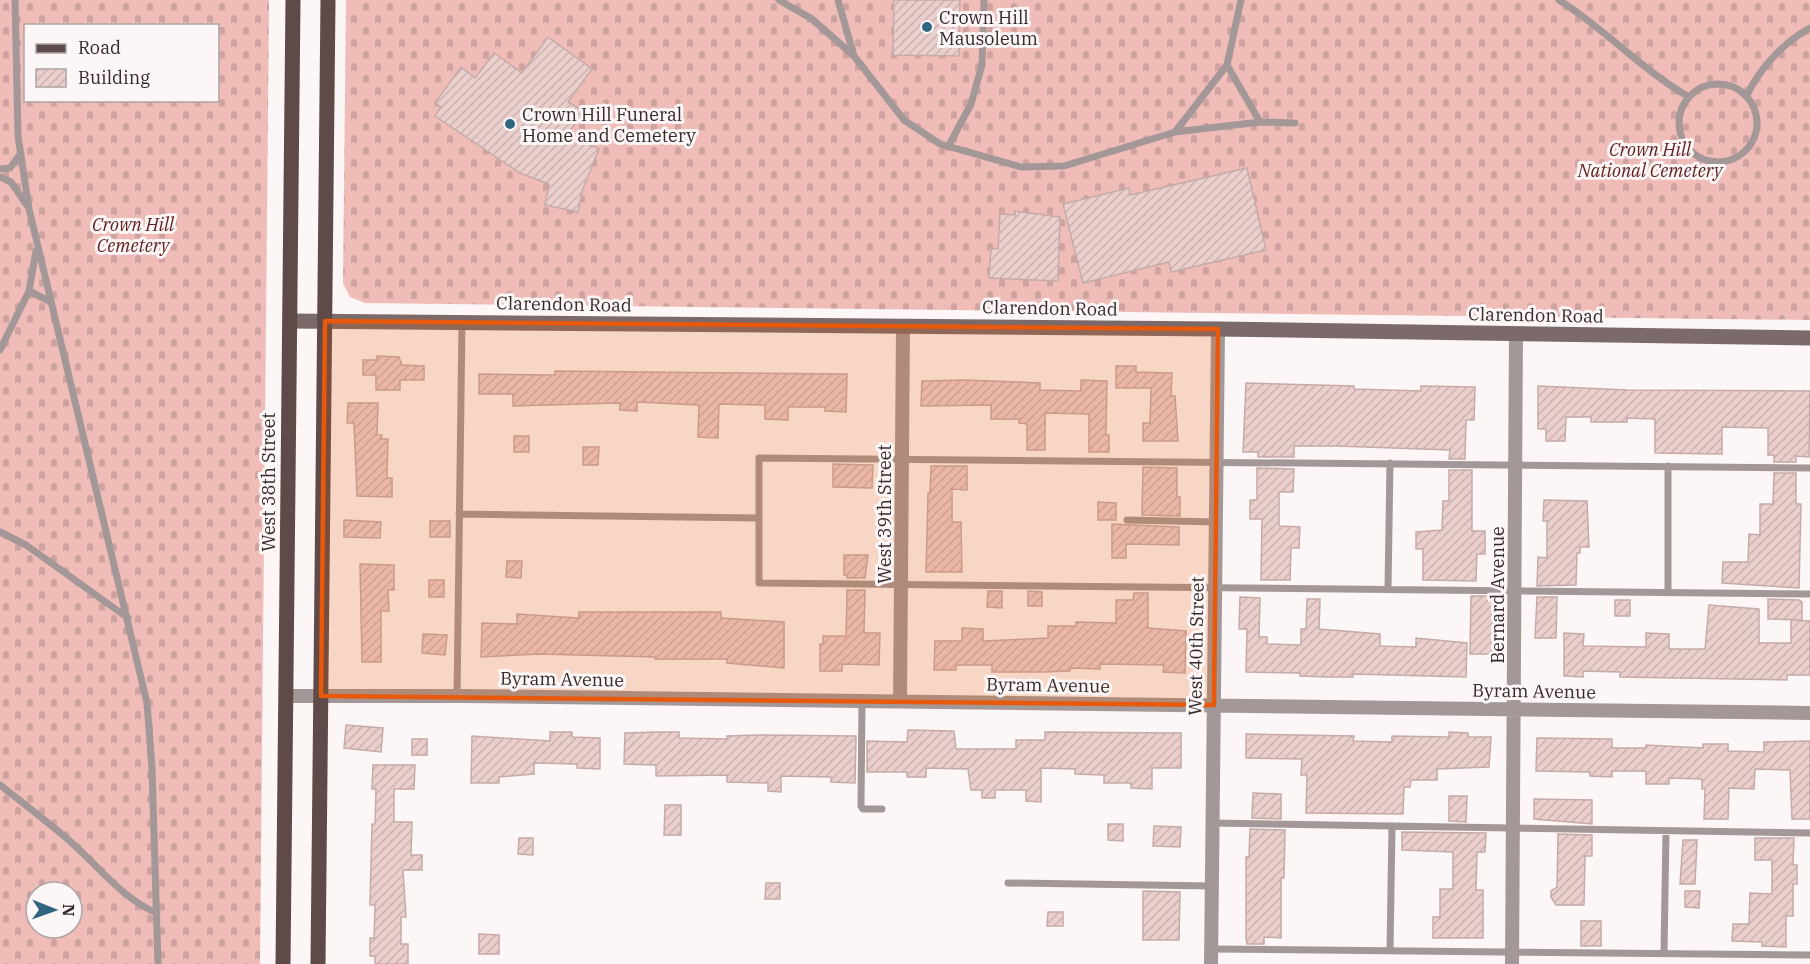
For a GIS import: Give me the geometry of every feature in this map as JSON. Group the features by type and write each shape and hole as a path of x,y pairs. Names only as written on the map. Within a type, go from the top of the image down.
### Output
{"main road":[{"name":"West 38th Street","path":"283,964 293,0"},
{"path":"318,964 328,0"}],"street":[{"name":"Clarendon Road","path":"290,321 1218,329 1810,338"},
{"name":"West 39th Street","path":"900,701 903,326"},
{"name":"West 40th Street","path":"1211,964 1218,329"},
{"name":"Bernard Avenue","path":"1512,958 1516,334"},
{"name":"Byram Avenue","path":"286,696 457,696 1810,713"}],"lane":[{"path":"15,0 15,64 21,153 29,209 49,301 128,618 147,704 152,768 158,964"},
{"path":"779,0 812,19 854,57 904,120 948,147 1021,168 1064,166 1175,132 1260,122 1295,123"},
{"path":"838,0 854,57"},
{"path":"948,147 971,104 982,65 984,0"},
{"path":"1175,132 1227,65 1241,0"},
{"path":"1559,0 1628,51 1668,85 1689,97"},
{"path":"1746,95 1755,77 1795,36 1810,28"},
{"path":"1227,65 1260,122"},
{"path":"1715,83 1737,88 1746,95 1756,112 1757,132 1743,153 1731,160 1719,162 1700,157 1685,144 1679,122 1681,111 1689,97 1704,86 1715,83"},
{"path":"0,169 10,168 21,153"},
{"path":"0,177 11,182 29,209"},
{"path":"0,350 29,291 37,246"},
{"path":"29,291 49,301"},
{"path":"457,696 462,322"},
{"path":"1810,468 759,458 758,519 759,583 1810,594"},
{"path":"1388,589 1390,463"},
{"path":"1668,466 1668,593"},
{"path":"459,514 758,519"},
{"path":"1127,520 1216,522"},
{"path":"0,532 26,545 128,618"},
{"path":"862,701 861,806 863,809 882,809"},
{"path":"0,785 71,842 145,908 157,913"},
{"path":"1213,823 1810,833"},
{"path":"1390,950 1392,826"},
{"path":"1665,953 1666,831"},
{"path":"1008,882 1212,886"},
{"path":"1211,949 1390,950 1512,958 1665,953 1810,955"}],"highlighted area":[{"path":"325,321 1218,329 1214,705 321,696"}],"green space":[{"name":"Crown Hill Cemetery","path":"0,0 269,0 260,964 0,964"},
{"name":"Crown Hill National Cemetery","path":"346,0 1810,0 1810,320 365,303 350,297 343,283"}],"building":[{"name":"Crown Hill Mausoleum","path":"894,0 960,0 959,56 893,55"},
{"name":"Crown Hill Funeral Home and Cemetery","path":"548,37 592,69 568,102 585,112 566,135 599,149 582,191 578,212 545,205 549,184 520,173 435,116 441,107 435,103 461,67 475,78 494,53 522,73"},
{"path":"1247,168 1266,250 1171,272 1169,262 1083,283 1063,204 1129,188 1130,195"},
{"path":"1015,211 1060,217 1058,281 989,278 991,248 998,249 1000,214 1015,215"},
{"path":"377,356 399,357 402,365 424,366 424,380 400,380 400,390 376,390 376,375 363,375 363,360 377,360"},
{"path":"1116,366 1136,366 1136,372 1172,373 1171,396 1175,396 1178,441 1143,441 1143,423 1150,423 1151,388 1116,388"},
{"path":"555,371 847,374 846,412 825,411 825,407 788,407 788,420 765,419 765,405 719,404 718,438 698,437 699,405 637,402 637,411 620,410 620,403 513,406 513,394 479,394 479,374 555,375"},
{"path":"1081,380 1107,381 1106,435 1109,435 1109,452 1089,452 1089,414 1045,413 1045,450 1027,450 1027,424 1019,423 1019,419 991,419 991,405 921,406 922,381 1040,383 1040,390 1081,391"},
{"path":"1246,383 1354,386 1354,389 1421,391 1421,386 1475,387 1474,420 1466,420 1465,459 1449,459 1450,450 1336,446 1294,446 1294,457 1258,457 1258,452 1243,452"},
{"path":"1538,386 1628,390 1810,391 1809,457 1796,456 1796,462 1774,462 1774,455 1768,455 1768,428 1722,427 1722,454 1655,453 1655,419 1627,418 1627,422 1591,422 1591,417 1566,417 1565,441 1546,441 1546,429 1538,429"},
{"path":"348,403 378,403 377,435 382,435 381,439 388,439 387,478 392,478 392,497 357,496 354,423 347,423"},
{"path":"514,436 529,436 529,452 514,452"},
{"path":"583,447 599,447 598,465 583,465"},
{"path":"833,464 873,465 872,488 833,487"},
{"path":"931,466 967,466 967,490 952,489 952,522 961,522 962,572 926,572"},
{"path":"1143,467 1177,468 1177,497 1180,497 1180,516 1142,515"},
{"path":"1257,468 1294,469 1293,492 1279,492 1279,526 1300,527 1299,548 1291,548 1290,580 1261,580 1262,519 1250,519 1250,500 1257,500"},
{"path":"1449,470 1472,470 1472,531 1485,531 1485,554 1477,554 1476,581 1423,580 1423,549 1416,549 1416,532 1442,530 1443,501 1449,501"},
{"path":"1774,473 1796,473 1796,504 1801,504 1799,588 1722,583 1723,562 1748,562 1749,534 1760,535 1760,504 1773,504"},
{"path":"1544,500 1587,501 1589,547 1580,547 1580,553 1577,553 1576,585 1537,586 1538,557 1547,558 1547,521 1543,521"},
{"path":"1098,502 1116,503 1116,520 1098,520"},
{"path":"344,520 381,522 380,538 344,537"},
{"path":"430,521 450,521 450,537 430,537"},
{"path":"1112,524 1179,527 1179,545 1126,544 1126,558 1112,558"},
{"path":"844,555 868,555 865,578 847,578 847,575 844,575"},
{"path":"507,561 522,561 521,578 506,577"},
{"path":"360,564 394,565 394,590 388,590 389,611 381,611 381,662 362,662"},
{"path":"429,580 444,580 444,597 429,597"},
{"path":"847,590 865,590 864,633 880,633 879,665 842,664 842,671 820,671 820,644 823,644 823,636 846,636"},
{"path":"988,591 1002,591 1002,608 987,607"},
{"path":"1028,591 1042,592 1042,606 1028,606"},
{"path":"1134,593 1148,593 1148,628 1186,631 1185,673 1163,672 1164,665 1100,664 1100,669 1070,668 1070,671 1043,672 992,672 992,665 956,665 956,670 934,670 935,641 962,641 962,628 983,629 983,641 1048,638 1048,626 1076,626 1076,622 1116,623 1116,600 1133,600"},
{"path":"1471,596 1493,596 1492,654 1470,654"},
{"path":"1240,597 1260,598 1259,637 1267,637 1267,644 1301,645 1301,629 1306,629 1307,599 1320,599 1319,629 1380,634 1380,646 1416,647 1416,638 1467,643 1466,677 1353,674 1353,677 1328,677 1300,676 1300,673 1246,672 1247,629 1239,629"},
{"path":"1537,597 1557,597 1556,638 1535,638"},
{"path":"1768,599 1799,600 1802,602 1802,620 1768,619"},
{"path":"1615,600 1630,600 1630,616 1615,616"},
{"path":"1709,605 1759,609 1759,643 1791,643 1791,620 1810,621 1810,675 1787,675 1787,680 1620,677 1620,672 1583,671 1583,677 1564,676 1564,633 1584,634 1583,646 1646,647 1646,633 1669,634 1669,649 1705,649"},
{"path":"579,612 721,612 721,618 784,622 784,668 727,663 727,659 655,659 655,657 539,654 481,657 482,623 517,624 517,614 579,618"},
{"path":"423,634 447,635 445,655 422,653"},
{"path":"346,725 383,728 381,752 344,748"},
{"path":"908,730 954,731 956,749 1016,749 1016,740 1045,740 1045,732 1181,733 1181,768 1152,768 1152,789 1131,788 1131,783 1104,783 1104,775 1075,774 1075,769 1041,768 1041,802 1026,801 1026,790 995,790 995,798 982,798 982,790 971,790 968,769 926,768 926,777 907,777 907,772 867,772 867,741 907,742"},
{"path":"550,732 572,732 572,737 600,738 600,769 577,768 577,764 534,763 534,774 499,777 499,783 471,783 472,736 550,741"},
{"path":"679,732 679,738 727,739 727,736 758,735 856,736 855,783 831,782 831,777 781,776 781,792 768,791 768,783 727,782 727,775 656,776 656,765 624,764 625,733"},
{"path":"1449,732 1468,733 1468,737 1491,737 1489,767 1437,769 1437,780 1411,780 1410,787 1404,787 1403,814 1306,813 1307,775 1301,775 1302,759 1246,758 1246,734 1354,736 1353,741 1392,742 1392,736 1449,737"},
{"path":"1537,738 1612,739 1612,748 1646,748 1646,745 1703,748 1703,744 1728,744 1728,751 1764,752 1764,742 1810,741 1810,819 1792,819 1790,770 1755,769 1754,789 1729,788 1728,819 1704,819 1705,789 1702,789 1702,779 1669,778 1669,784 1646,784 1646,771 1612,771 1612,777 1590,776 1590,772 1536,771"},
{"path":"412,739 427,739 427,755 412,755"},
{"path":"373,765 415,765 414,789 394,789 394,822 412,822 411,855 422,855 422,870 403,870 406,917 401,917 401,944 408,944 408,964 375,964 375,956 370,956 370,938 374,938 375,905 370,905 372,824 375,824 376,789 372,789"},
{"path":"1253,793 1281,794 1281,819 1252,818"},
{"path":"1449,796 1467,796 1466,822 1449,821"},
{"path":"1534,799 1592,800 1592,824 1534,819"},
{"path":"665,805 681,805 681,835 664,835"},
{"path":"1108,824 1123,824 1123,841 1108,840"},
{"path":"1154,826 1181,827 1180,847 1153,846"},
{"path":"1250,829 1285,830 1284,878 1281,878 1281,938 1264,937 1264,944 1247,944 1246,937 1246,857 1249,857"},
{"path":"1402,832 1486,833 1485,852 1477,852 1476,890 1483,890 1483,938 1433,938 1433,917 1440,917 1440,889 1453,889 1453,852 1402,850"},
{"path":"1558,834 1592,835 1592,856 1585,856 1584,905 1556,905 1551,897 1551,891 1557,887"},
{"path":"519,838 533,838 533,855 518,854"},
{"path":"1755,838 1794,838 1793,865 1797,865 1797,884 1793,884 1793,916 1786,916 1786,947 1762,946 1762,942 1732,941 1733,924 1749,924 1750,893 1772,894 1772,860 1755,860"},
{"path":"1683,840 1697,840 1695,884 1680,884"},
{"path":"766,883 780,883 780,899 765,899"},
{"path":"1143,891 1180,892 1179,940 1143,940"},
{"path":"1685,891 1700,891 1699,908 1685,907"},
{"path":"1048,912 1063,912 1063,926 1047,926"},
{"path":"1581,921 1601,921 1601,946 1581,946"},
{"path":"479,934 499,935 499,954 479,954"}],"place":[{"name":"Crown Hill Mausoleum","path":"927,27"},
{"name":"Crown Hill Funeral Home and Cemetery","path":"510,124"}]}
